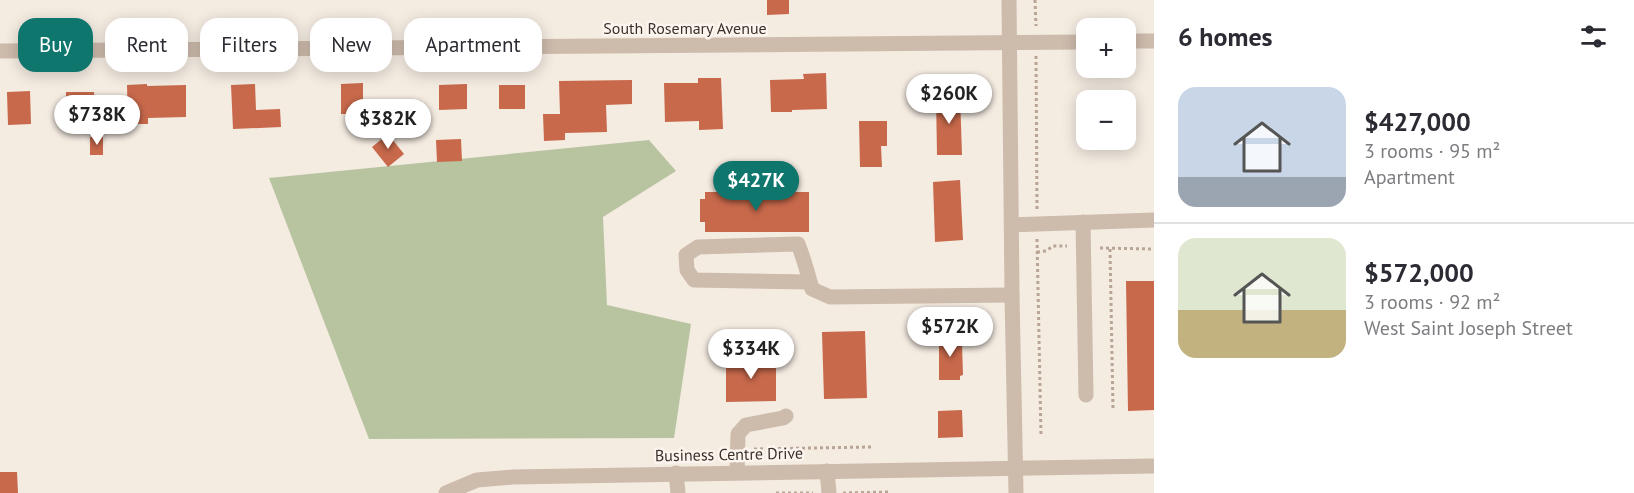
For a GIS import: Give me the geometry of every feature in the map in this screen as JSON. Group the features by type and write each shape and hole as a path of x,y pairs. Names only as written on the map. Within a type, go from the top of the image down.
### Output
{"street":[{"path":"1009,0 1016,493"},
{"path":"1136,41 1154,40"},
{"name":"South Rosemary Avenue","path":"0,51 1076,42"},
{"path":"1012,225 1154,220"},
{"path":"1083,222 1086,395"},
{"path":"810,282 694,280 687,270 686,255 698,247 798,244 805,262 812,289 830,297 1012,295"},
{"path":"737,472 738,434 746,426 786,416"},
{"name":"Business Centre Drive","path":"446,493 477,480 486,486 513,477 1154,466"},
{"path":"828,471 829,493"},
{"path":"676,473 678,493"}],"path":[{"path":"1110,249 1113,408"},
{"path":"737,450 871,447"}],"green space":[{"path":"649,140 676,171 603,217 607,305 691,324 674,438 369,439 269,178"}],"building":[{"path":"767,0 789,0 789,14 767,15"},
{"path":"826,73 827,109 771,112 770,80 804,79 803,74"},
{"path":"698,78 721,78 723,129 699,130 699,121 665,122 664,83 698,83"},
{"path":"632,80 632,104 606,105 607,132 565,133 565,140 544,141 543,114 560,114 559,81"},
{"path":"363,83 363,114 341,114 341,84"},
{"path":"147,84 147,86 186,85 186,117 148,118 148,124 128,124 127,85"},
{"path":"255,84 256,110 280,109 281,127 233,129 231,85"},
{"path":"467,84 467,109 439,110 439,85"},
{"path":"499,85 525,85 525,109 499,109"},
{"path":"30,91 31,124 8,125 7,92"},
{"path":"66,92 94,92 95,124 81,124 81,118 66,118"},
{"path":"960,95 962,155 937,155 936,96"},
{"path":"859,121 887,121 887,146 881,146 882,167 860,167"},
{"path":"388,134 404,154 388,167 372,147"},
{"path":"90,137 103,137 103,155 90,155"},
{"path":"461,139 462,161 437,162 436,140"},
{"path":"960,180 963,240 935,242 933,182"},
{"path":"705,192 809,192 809,232 705,232 705,222 700,222 700,199 705,199"},
{"path":"1126,281 1154,281 1154,410 1128,411"},
{"path":"865,331 867,398 824,399 822,332"},
{"path":"939,334 956,334 957,344 962,344 963,375 960,376 960,380 939,380"},
{"path":"776,358 776,401 726,402 726,359"},
{"path":"962,410 963,437 938,438 938,411"},
{"path":"0,472 17,472 18,493 0,493"}]}
